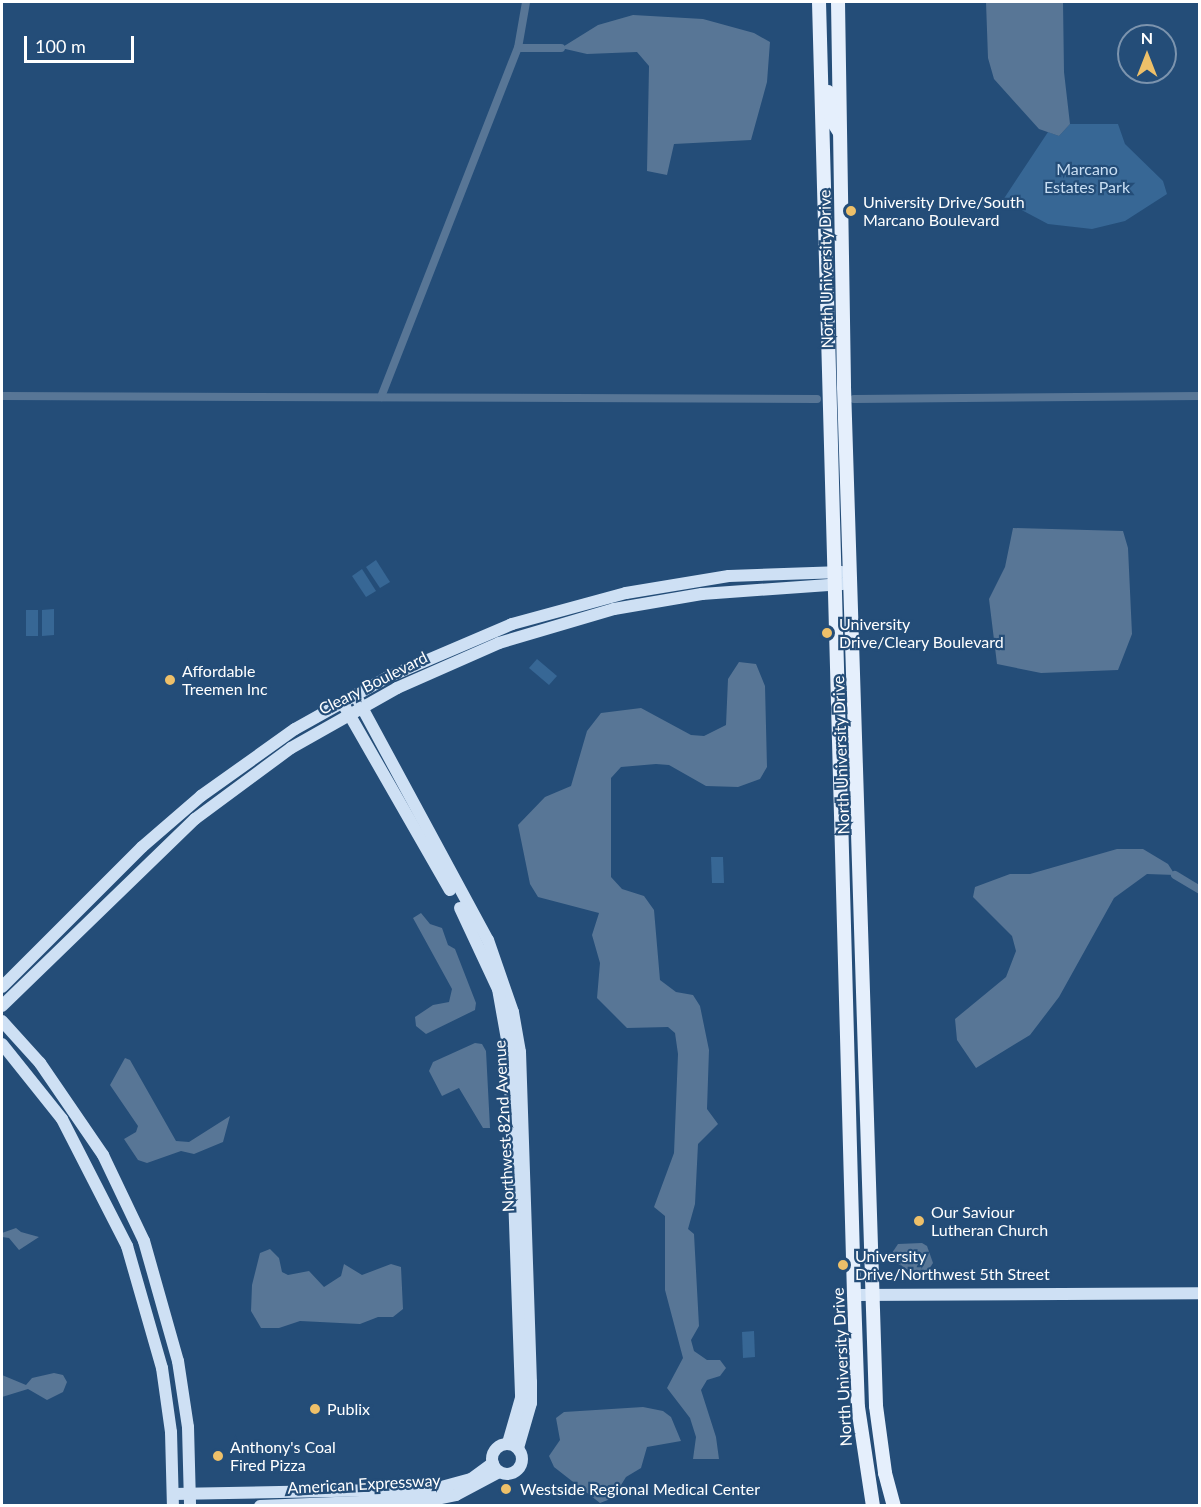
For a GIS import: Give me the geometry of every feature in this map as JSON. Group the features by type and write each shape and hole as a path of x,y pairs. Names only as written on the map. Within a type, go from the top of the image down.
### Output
{"main road":[{"name":"North University Drive","path":"819,2 845,1012 858,1407 873,1506"},
{"name":"North University Drive","path":"838,2 843,257 876,1294 876,1406 894,1506"},
{"path":"819,43 832,120 841,135"},
{"path":"821,130 834,156 838,250 843,257"},
{"path":"845,1012 866,1035"}],"street":[{"name":"Cleary Boulevard","path":"2,987 184,810 261,751 354,694 462,643 590,601 709,579 853,577"},
{"name":"Cleary Boulevard","path":"2,1006 195,819 269,762 361,706 499,643 614,609 702,594 833,578"},
{"name":"Northwest 82nd Avenue","path":"354,694 488,940 513,1012 522,1090 531,1403 513,1446"},
{"name":"Northwest 82nd Avenue","path":"341,701 469,924 498,989 512,1089 521,1398 513,1446"},
{"path":"2,1021 40,1063 103,1155 144,1241 178,1361 188,1427 190,1500"},
{"path":"2,1044 62,1119 127,1246 162,1368 171,1432 173,1500"},
{"path":"854,1295 1200,1293"},
{"path":"513,1446 522,1455 520,1467 509,1474 496,1468 495,1450 513,1446"},
{"name":"American Expressway","path":"260,1506 456,1495 496,1468"},
{"path":"270,1505 289,1492"},
{"name":"American Expressway","path":"173,1500 289,1492 394,1500"}],"green space":[{"name":"Marcano Estates Park","path":"1070,124 1118,124 1125,144 1163,181 1167,194 1125,221 1092,229 1048,224 1003,200 1048,132 1059,136"},
{"path":"376,560 390,582 380,588 366,567"},
{"path":"362,569 376,591 366,597 352,576"},
{"path":"54,609 54,635 42,636 42,610"},
{"path":"26,610 38,610 38,636 26,636"},
{"path":"537,659 557,676 549,685 529,668"},
{"path":"711,857 723,857 724,883 712,883"},
{"path":"754,1331 755,1357 743,1358 742,1332"}],"shaded area":[{"path":"986,2 1063,2 1064,72 1070,124 1059,136 1039,129 994,79 988,58"},
{"path":"633,15 703,19 754,33 770,42 767,82 751,140 674,144 667,175 647,171 649,66 637,52 587,54 561,48 598,25"},
{"path":"1013,528 1123,531 1128,548 1132,634 1118,670 1041,673 997,664 989,599 1005,567"},
{"path":"739,662 756,664 765,686 767,767 760,779 738,787 706,786 669,765 656,764 621,767 611,778 611,877 622,889 644,896 654,910 660,980 676,992 693,995 700,1006 709,1050 707,1109 718,1124 698,1144 695,1204 688,1229 694,1234 699,1326 691,1340 694,1351 707,1360 720,1360 726,1368 720,1376 707,1380 701,1390 716,1437 719,1459 693,1459 696,1437 690,1418 667,1388 683,1358 665,1290 665,1216 654,1207 674,1153 678,1054 675,1033 668,1027 627,1028 597,998 600,963 592,935 599,913 538,897 530,884 518,825 545,797 571,786 587,731 601,713 641,708 691,735 704,736 726,725 728,679"},
{"path":"1117,849 1143,849 1168,864 1175,875 1147,874 1114,898 1059,997 1030,1035 976,1068 957,1040 955,1019 1006,977 1016,951 1012,936 973,897 975,887 1010,874 1030,874"},
{"path":"421,913 430,924 442,928 448,945 455,949 476,1003 475,1010 426,1034 416,1026 415,1017 433,1005 449,1002 452,989 413,918"},
{"path":"475,1043 482,1044 486,1051 490,1128 483,1128 459,1088 442,1096 429,1071 433,1062"},
{"path":"125,1058 130,1060 176,1141 189,1142 230,1116 223,1142 194,1154 181,1151 147,1163 138,1160 124,1139 136,1132 138,1126 110,1085"},
{"path":"16,1228 21,1232 39,1237 19,1250 9,1238 2,1237 2,1233"},
{"path":"922,1243 927,1246 933,1263 927,1272 908,1270 895,1262 892,1253 898,1244"},
{"path":"270,1249 279,1258 282,1272 288,1275 309,1271 324,1287 341,1276 344,1264 362,1275 391,1264 401,1267 403,1309 393,1317 378,1317 360,1324 300,1321 279,1328 261,1328 251,1311 252,1285 260,1253"},
{"path":"54,1373 63,1375 67,1382 63,1392 47,1400 28,1389 2,1397 2,1375 26,1385 32,1378"},
{"path":"643,1407 663,1411 671,1417 681,1441 647,1447 641,1468 626,1477 613,1498 600,1503 554,1467 549,1456 560,1440 556,1418 564,1412"}],"waterway":[{"path":"381,397 518,48 526,2"},
{"path":"518,48 561,48"},
{"path":"2,396 817,399"},
{"path":"854,399 1200,396"},
{"path":"1175,875 1200,890"}],"place":[{"name":"University Drive/South Marcano Boulevard","path":"851,211"},
{"name":"University Drive/Cleary Boulevard","path":"827,633"},
{"name":"Affordable Treemen Inc","path":"170,680"},
{"name":"Our Saviour Lutheran Church","path":"919,1221"},
{"name":"University Drive/Northwest 5th Street","path":"843,1265"},
{"name":"Publix","path":"315,1409"},
{"name":"Anthony's Coal Fired Pizza","path":"218,1456"},
{"name":"Westside Regional Medical Center","path":"506,1489"}]}
